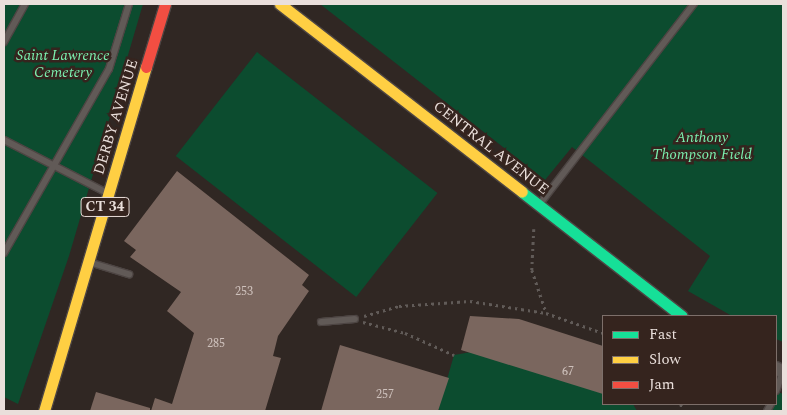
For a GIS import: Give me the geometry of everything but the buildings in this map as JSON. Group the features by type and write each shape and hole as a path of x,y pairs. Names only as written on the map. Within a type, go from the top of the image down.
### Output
{"main road":[{"name":"DERBY AVENUE","path":"44,411 165,4"},
{"name":"CENTRAL AVENUE","path":"280,4 681,315"}],"lane":[{"path":"4,42 25,4"},
{"path":"4,253 109,68 129,4"},
{"path":"538,206 694,4"},
{"path":"4,140 53,167 109,193"},
{"path":"88,262 129,274"},
{"path":"322,322 355,319"},
{"path":"777,388 783,372"}],"path":[{"path":"534,229 532,270 546,313"},
{"path":"355,319 399,306 439,301 510,305 546,313 602,333"},
{"path":"355,319 405,333 454,355"}],"green space":[{"name":"Saint Lawrence Cemetery","path":"4,4 143,4 69,256 18,404 4,397"},
{"name":"Anthony Thompson Field","path":"320,4 783,4 783,342 777,339 777,315 730,315 688,291 710,256 572,147 545,180"},
{"path":"257,52 437,193 356,297 176,156"},
{"path":"512,345 576,355 602,372 602,405 634,405 637,411 438,411 454,355"},
{"path":"777,391 783,394 783,411 767,411 770,405 777,405"}],"traffic: fast":[{"path":"522,192 681,315"}],"traffic: slow":[{"path":"280,4 522,192"},
{"path":"44,411 146,67"}],"traffic: jam":[{"path":"146,67 165,4"}]}
